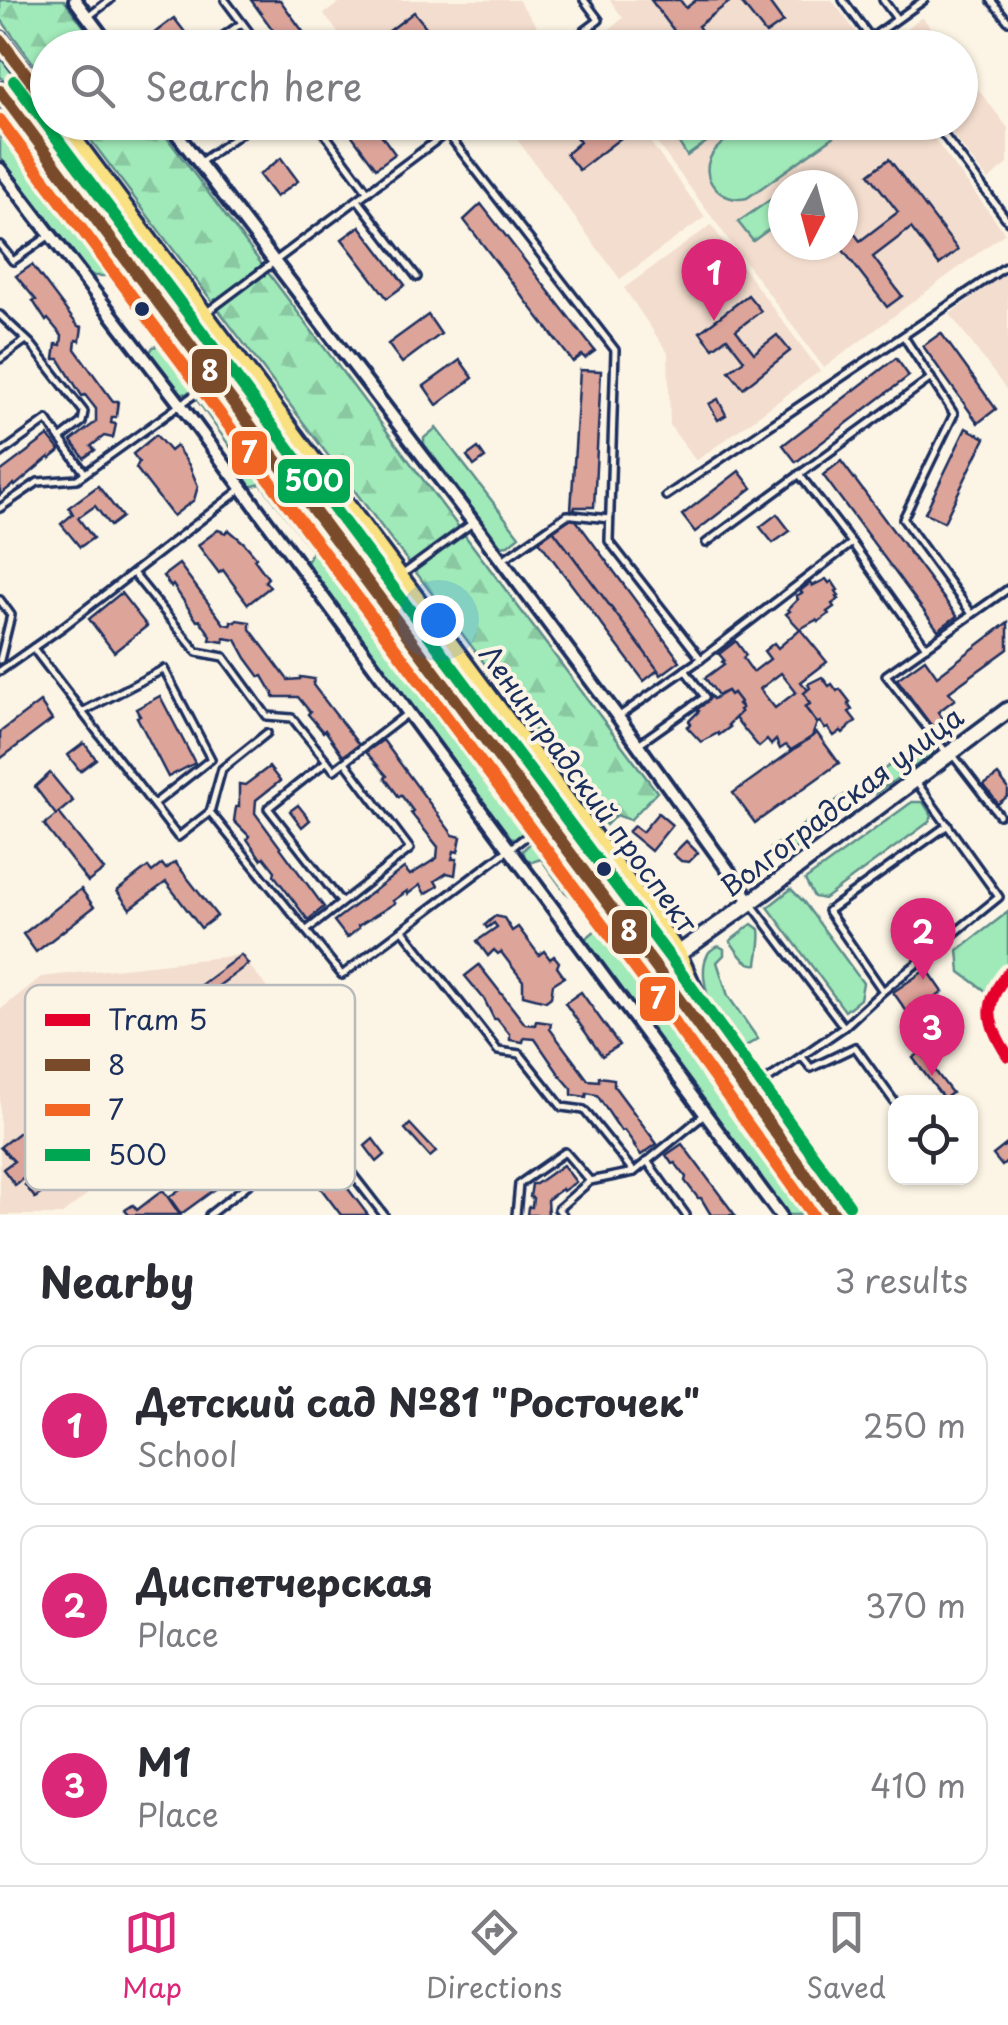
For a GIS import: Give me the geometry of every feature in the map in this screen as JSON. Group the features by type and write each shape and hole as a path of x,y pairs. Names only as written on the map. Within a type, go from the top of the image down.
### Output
{"main road":[{"path":"0,40 30,80"},
{"name":"Ленинградский проспект","path":"0,91 30,131"},
{"name":"Ленинградский проспект","path":"36,140 657,969 835,1215"},
{"name":"Ленинградский проспект","path":"74,140 629,884 678,954 728,1066"}],"street":[{"path":"75,0 98,30"},
{"path":"182,140 473,522 751,902"},
{"path":"0,169 180,404 780,1215"},
{"name":"Волгоградская улица","path":"657,969 1008,710"}],"lane":[{"path":"88,17 110,0"},
{"path":"225,0 247,30"},
{"path":"584,0 599,20 586,30"},
{"path":"883,0 897,19"},
{"path":"883,30 924,0"},
{"path":"991,0 1008,21"},
{"path":"845,1 866,30"},
{"path":"232,30 242,23"},
{"path":"199,163 231,140"},
{"path":"329,140 368,192"},
{"path":"204,314 438,140"},
{"path":"452,140 616,350 609,541 701,659"},
{"path":"947,140 1008,221"},
{"path":"358,200 417,277"},
{"path":"0,245 13,262 50,235"},
{"path":"666,496 1008,264"},
{"path":"0,314 84,412 82,422 60,439"},
{"path":"903,336 954,414 903,519 972,614"},
{"path":"0,359 26,340"},
{"path":"706,542 931,378"},
{"path":"0,508 38,482 77,480 215,380"},
{"path":"0,454 47,420 85,473"},
{"path":"799,474 926,647"},
{"path":"0,671 242,489"},
{"path":"501,560 567,515 610,519"},
{"path":"400,576 473,522"},
{"path":"618,717 852,543"},
{"path":"134,573 197,652 224,657 267,716 292,718 334,770 408,712"},
{"path":"999,815 886,675 1008,589"},
{"path":"0,600 11,615 0,660"},
{"path":"33,648 178,837 210,812 222,769 268,733"},
{"path":"82,712 164,669 211,759 222,769"},
{"path":"637,744 704,697 685,670"},
{"path":"154,804 211,759"},
{"path":"327,761 268,808 341,902"},
{"path":"307,930 410,850 345,762"},
{"path":"747,1094 844,1028 883,991 1000,897 914,780"},
{"path":"210,812 342,975 546,822"},
{"path":"883,991 828,911 948,825"},
{"path":"751,902 844,1028"},
{"path":"403,930 498,1052 520,1054 562,1107 584,1110 634,1172"},
{"path":"802,1057 811,1068 854,1047 889,1095"},
{"path":"563,1215 558,1209 590,1181 634,1172 704,1115"},
{"path":"516,1215 519,1184 564,1152 590,1181"},
{"path":"647,1161 686,1215"},
{"path":"355,1178 384,1215"},
{"path":"208,1215 240,1190"}],"shaded area":[{"path":"343,0 518,0 540,30 336,30 324,14"},
{"path":"610,0 832,0 854,30 609,30 623,18"},
{"path":"922,17 932,30 905,30"},
{"path":"978,89 1008,128 1008,164 988,180 956,140 978,140"},
{"path":"518,140 648,140 705,217 620,279"},
{"path":"655,140 935,140 1005,233 824,368"},
{"path":"711,225 820,371 696,461 670,426 668,353 624,288"},
{"path":"1008,271 1008,392 950,314"},
{"path":"241,955 265,985 31,985 41,977"},
{"path":"25,990 25,1190 93,1190 61,1215 0,1212 0,1010"}],"green space":[{"path":"0,0 64,0 86,30 30,30 30,59 0,18"},
{"path":"0,57 30,97 30,116 0,76"},
{"path":"0,119 100,256 107,276 94,276 83,269 0,157"},
{"path":"48,140 62,140 634,905 661,944 660,949 653,947"},
{"path":"91,140 169,140 657,792 630,820 616,815 606,825"},
{"path":"677,140 709,140 687,156"},
{"path":"726,140 829,140 787,170 768,170 768,183 747,198 729,197 714,187 708,171 713,153"},
{"path":"768,201 768,230 753,241 738,222"},
{"path":"160,345 180,373 189,368 197,378 195,387 186,394 178,392 149,354"},
{"path":"209,399 227,422 225,432 253,471 266,472 529,825 525,833 515,839 508,836 306,565 312,551 261,484 249,487 244,480 249,473 197,400"},
{"path":"436,428 519,536 508,545 501,546 424,444 424,438"},
{"path":"927,741 934,753 875,794 866,781"},
{"path":"844,795 853,807 779,860 771,848"},
{"path":"912,802 923,802 932,816 929,822 824,899 814,897 805,880"},
{"path":"535,839 546,846 578,903 541,859 532,862 525,858 523,850"},
{"path":"791,889 863,983 860,999 845,1011 768,907"},
{"path":"1008,912 1008,966 986,991 960,972 958,950"},
{"path":"752,924 760,930 757,964 745,960 730,941"},
{"path":"601,926 606,943 633,979 644,987 809,1215 789,1215 708,1112 585,939"},
{"path":"719,946 724,955 717,962 728,996 758,1039 742,1048 718,1020 707,993 704,966 709,952"}],"building":[{"path":"251,0 280,0 302,30 273,30"},
{"path":"651,0 680,0 686,8 696,0 732,0 698,26 701,30 674,30"},
{"path":"739,0 767,0 783,22 772,30 763,30"},
{"path":"414,12 426,27 422,30 390,30"},
{"path":"174,18 183,30 158,30"},
{"path":"355,140 385,140 395,154 376,168"},
{"path":"618,140 579,170 566,154 580,142"},
{"path":"281,158 298,181 276,197 259,175"},
{"path":"889,159 958,250 939,265 911,228 873,257 902,296 887,307 851,260 858,260 858,238 860,241 898,212 869,174"},
{"path":"481,204 595,351 573,362 464,220"},
{"path":"360,226 405,285 387,298 342,239"},
{"path":"32,265 82,327 75,349 113,401 118,401 111,423 116,424 113,438 104,436 84,458 71,441 96,422 96,409 82,396 59,359 54,359 56,344 61,345 62,336 46,321 33,301 36,300 16,276"},
{"path":"748,295 761,311 736,330 754,353 777,335 790,351 743,388 729,371 744,360 727,338 713,348 700,332"},
{"path":"428,315 441,334 402,363 388,344"},
{"path":"941,333 996,409 978,423 923,346"},
{"path":"896,358 909,376 796,462 783,445"},
{"path":"460,360 473,378 437,405 424,386"},
{"path":"580,370 601,371 594,507 571,510"},
{"path":"718,399 726,415 718,420 709,404"},
{"path":"966,428 985,438 944,522 925,513"},
{"path":"156,435 170,451 176,446 198,486 194,500 173,516 136,468 139,462 133,454"},
{"path":"48,436 60,451 0,495 0,472"},
{"path":"478,448 485,458 474,466 467,456"},
{"path":"841,461 957,616 938,630 823,475"},
{"path":"739,471 752,488 695,532 682,515"},
{"path":"98,486 122,517 110,526 95,506 78,518 93,538 80,547 61,524 73,514 69,507"},
{"path":"571,510 680,661 661,675 553,530 570,518"},
{"path":"777,514 790,531 773,543 760,527"},
{"path":"218,530 229,530 244,543 268,578 265,581 270,587 248,604 198,545"},
{"path":"553,530 658,670 644,681 539,541"},
{"path":"179,564 224,624 250,622 250,629 288,680 314,679 313,685 359,745 343,756 298,697 273,697 263,676 236,640 210,640 200,620 163,576"},
{"path":"826,579 838,590 839,599 832,604 829,614 800,629 786,614 788,609 810,583 812,586"},
{"path":"121,593 147,626 114,652 89,619"},
{"path":"1008,622 1008,649 949,692 955,699 938,712 943,719 932,727 897,679 925,659 937,676"},
{"path":"800,629 827,662 801,682 808,690 804,693 810,704 805,707 817,723 812,737 791,750 786,745 780,749 776,740 771,745 767,740 759,747 734,717 742,708 733,693 718,695 705,678 724,664 719,654 736,641 753,672 770,659 764,651 774,643 778,648","holes":["781,673 796,692 775,708 760,689"]},
{"path":"822,677 829,686 840,689 850,702 849,712 856,721 834,736 805,707 810,704 804,693 810,688 808,684"},
{"path":"727,691 740,702 741,712 730,727 701,742 687,727 689,721 701,703"},
{"path":"160,696 195,763 168,777 136,709"},
{"path":"40,702 52,720 0,759 0,732"},
{"path":"817,733 839,763 755,823 733,793"},
{"path":"383,740 453,835 461,837 452,859 457,859 455,875 447,873 435,881 438,886 425,894 420,885 408,894 407,891 347,938 334,921 404,868 410,875 437,858 438,847 366,752"},
{"path":"84,743 96,759 80,771 68,755"},
{"path":"269,767 280,781 256,800 255,813 324,907 308,920 274,875 275,871 264,857 261,859 247,839 249,836 234,821 239,807 239,784 245,785"},
{"path":"50,773 73,801 56,815 35,787"},
{"path":"998,775 1008,788 1008,796 998,804 984,785"},
{"path":"298,805 310,820 302,827 290,811"},
{"path":"59,813 104,870 88,882 44,825"},
{"path":"658,813 672,825 651,851 628,832 634,826 642,832"},
{"path":"686,841 698,853 689,862 673,854"},
{"path":"175,862 217,916 201,928 166,882 130,909 117,891 148,867 152,872 162,864 166,869"},
{"path":"81,889 94,907 36,952 23,934"},
{"path":"495,916 504,918 512,931 518,927 539,955 544,951 559,962 557,967 564,977 553,984 551,997 546,1001 523,995 523,981 501,952 494,950 488,956 477,941 497,927 494,923 487,928 485,925"},
{"path":"619,944 633,963 628,967 614,948"},
{"path":"241,955 248,964 220,985 201,985"},
{"path":"479,965 525,1024 551,1023 550,1029 588,1080 614,1079 614,1086 657,1144 641,1155 597,1095 572,1095 572,1089 535,1039 510,1040 465,976"},
{"path":"927,969 943,992 910,1016 893,992"},
{"path":"581,992 619,1045 602,1056 565,1003"},
{"path":"921,1052 952,1093 941,1095 913,1058"},
{"path":"410,1124 436,1152 430,1157 405,1129"},
{"path":"25,1128 25,1179 15,1185 3,1169 14,1161 0,1147"},
{"path":"373,1139 385,1155 377,1162 365,1146"},
{"path":"1008,1143 1008,1161 1002,1166 993,1155"},
{"path":"682,1144 735,1215 711,1215 685,1181 686,1177 672,1164 666,1155"},
{"path":"563,1165 576,1182 547,1200 548,1215 527,1215 528,1207 532,1207 532,1184"},
{"path":"29,1190 46,1190 35,1198"},
{"path":"163,1190 180,1215 129,1215 125,1210 133,1205 137,1210"},
{"path":"179,1190 214,1190 181,1214 169,1197"},
{"path":"322,1190 349,1190 368,1215 341,1215"}],"tram line":[{"name":"5","path":"1008,973 994,995 990,1014 995,1034 1008,1056"},
{"path":"1008,985 998,1013 1008,1041"}],"transit line":[{"name":"8","path":"0,40 30,79"},
{"name":"500","path":"14,81 30,102"},
{"name":"8","path":"0,91 30,131"},
{"name":"7","path":"0,120 643,979 813,1215"},
{"name":"8","path":"37,140 657,969 835,1215"},
{"name":"500","path":"58,140 671,959 849,1205"}],"place":[{"name":"Детский сад №81 \"Росточек\"","path":"714,321"},
{"name":"Диспетчерская","path":"923,980"},
{"name":"М1","path":"932,1076"}]}
